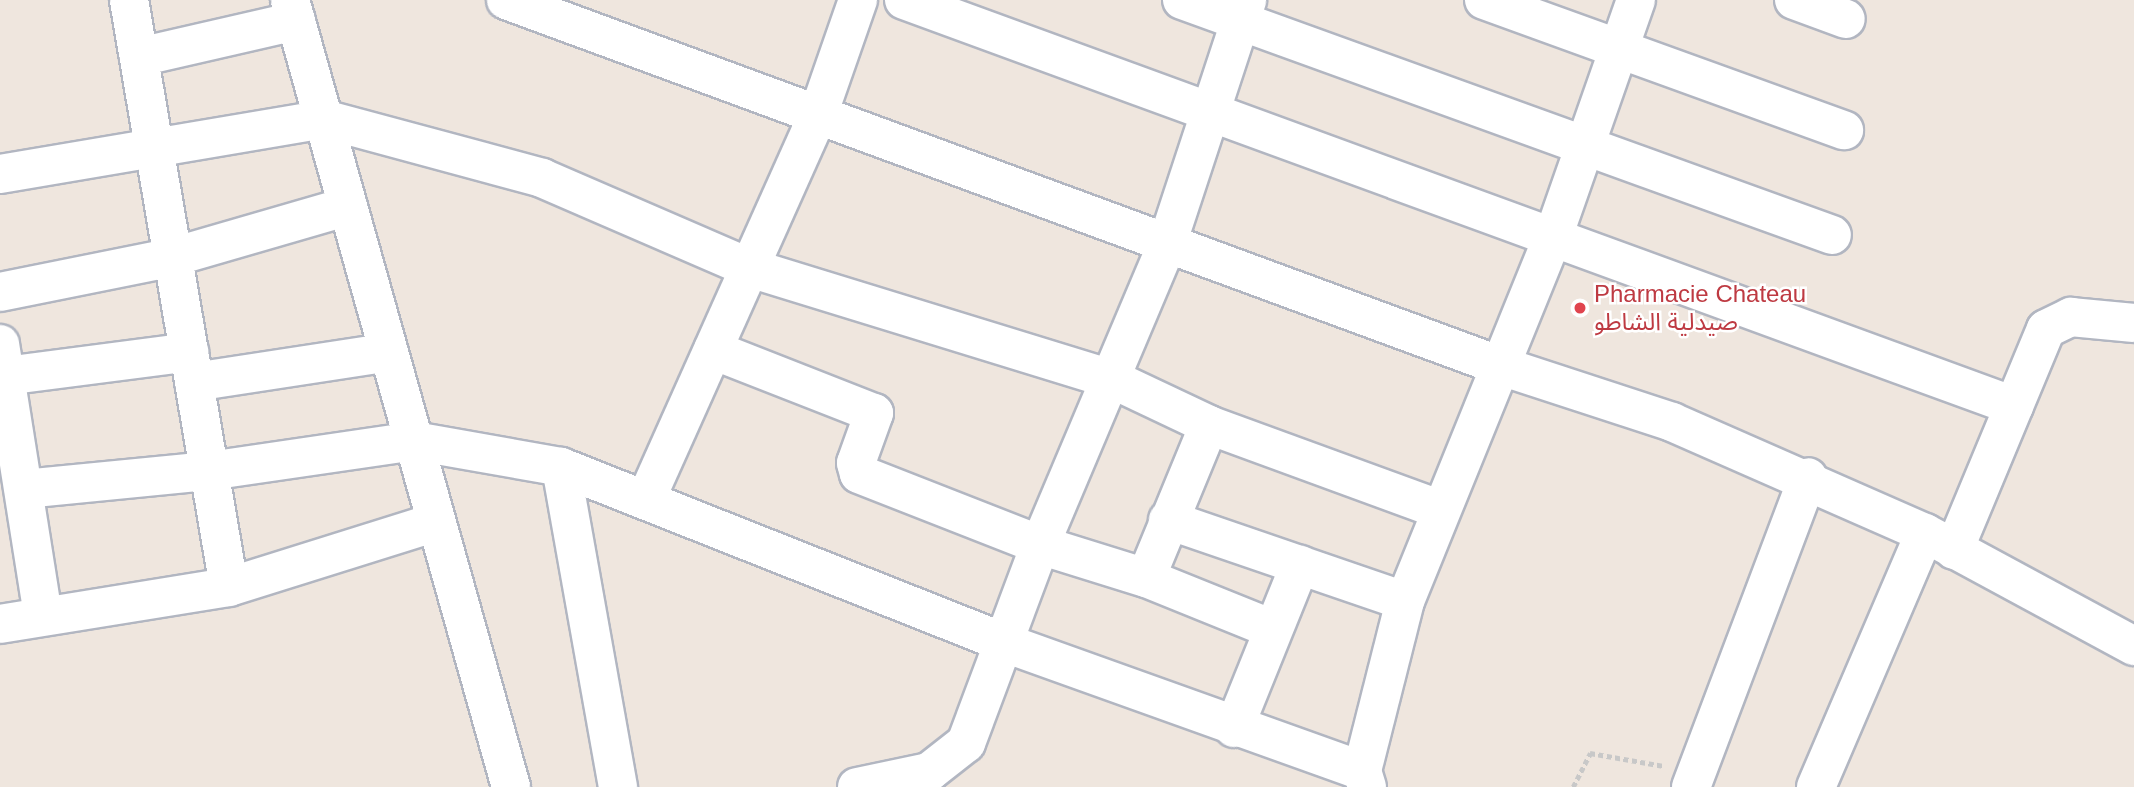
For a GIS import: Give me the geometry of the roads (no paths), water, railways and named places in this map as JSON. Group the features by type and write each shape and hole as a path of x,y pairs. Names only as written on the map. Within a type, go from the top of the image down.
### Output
{"street":[{"path":"129,0 229,587"},
{"path":"506,0 819,112 1167,244 1498,365 1672,422 1808,477 1940,541 2134,646"},
{"path":"647,497 819,112 858,0"},
{"path":"904,0 2014,406"},
{"path":"1182,0 1244,10 1586,145 1832,235"},
{"path":"1484,0 1844,130"},
{"path":"23,488 209,471 414,441 561,467 647,497 1004,643 1234,727 1364,779 1405,601 1438,509 1552,237 1636,0"},
{"path":"1794,0 1846,19"},
{"path":"139,57 293,10 511,787"},
{"path":"857,787 929,772 956,757 1004,643 1040,545 1114,380 1167,244 1244,10"},
{"path":"0,174 324,119 542,178 750,268 1114,380 1209,425 1438,509"},
{"path":"0,292 173,257 348,206"},
{"path":"1816,787 1940,541 2014,406 2053,322 2071,317 2134,323"},
{"path":"713,350 874,413 856,463 859,474 1040,545 1146,578 1272,629"},
{"path":"43,615 23,488 7,422 2,360 191,367 388,352"},
{"path":"1146,578 1209,425"},
{"path":"561,467 618,787"},
{"path":"1693,780 1808,477"},
{"path":"1168,520 1405,601"},
{"path":"0,624 229,587 436,522"},
{"path":"1234,727 1300,565"}],"place":[{"name":"Pharmacie Chateau صيدلية الشاطو","path":"1580,308"}]}
